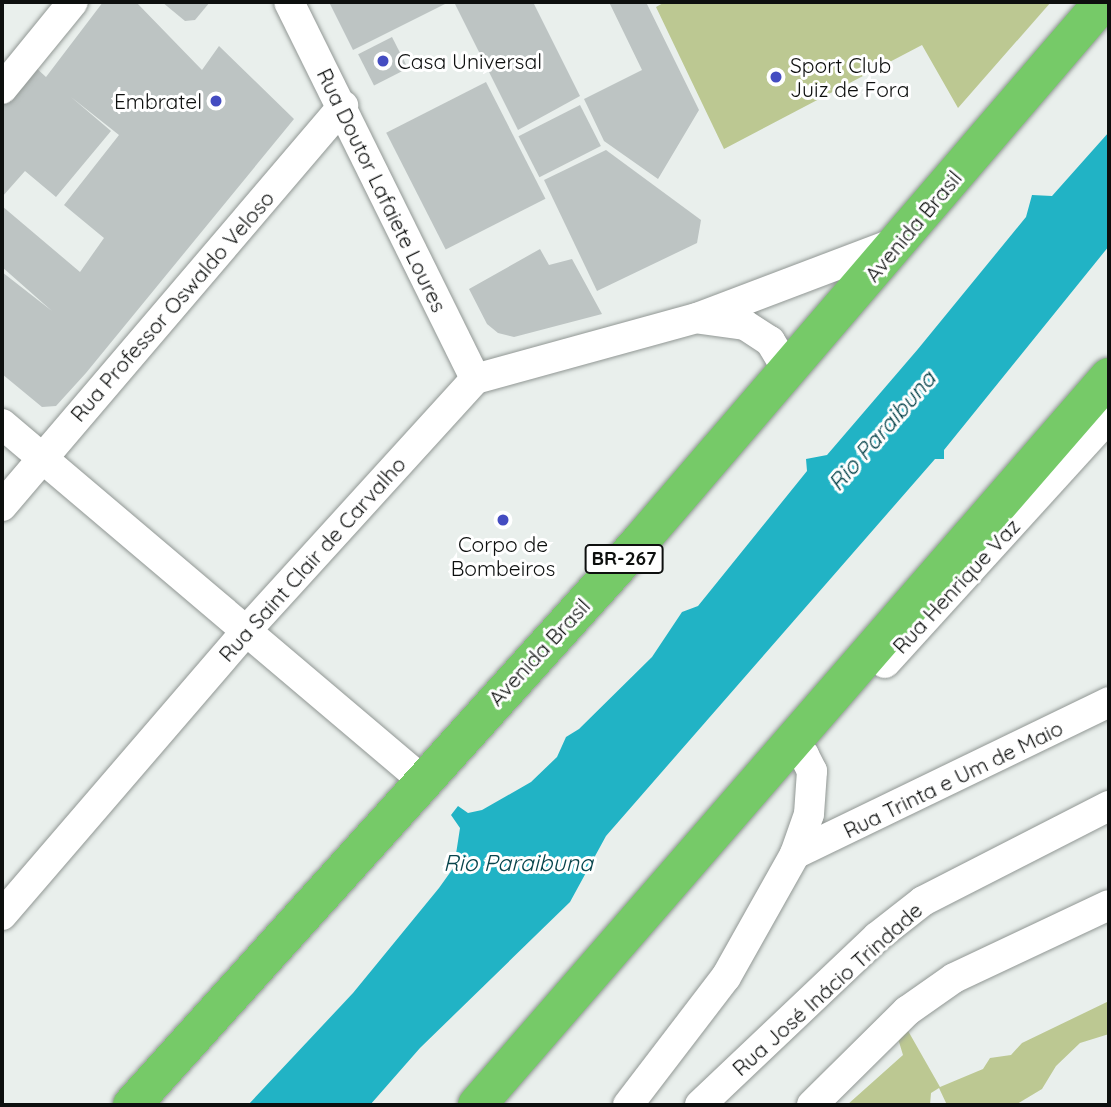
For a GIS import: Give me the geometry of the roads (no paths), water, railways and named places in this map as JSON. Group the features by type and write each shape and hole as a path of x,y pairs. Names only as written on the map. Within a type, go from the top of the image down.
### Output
{"highway":[{"name":"Avenida Brasil","path":"132,1105 421,779 638,544 1103,2"},
{"path":"477,1105 790,755 1109,377"}],"street":[{"path":"2,89 72,2"},
{"name":"Rua Doutor Lafaiete Loures","path":"289,2 343,106 475,379"},
{"name":"Rua Professor Oswaldo Veloso","path":"2,506 343,106"},
{"path":"475,379 697,318 901,240"},
{"path":"697,318 745,325 770,341 788,371"},
{"name":"Rua Saint Clair de Carvalho","path":"2,915 246,631 475,379"},
{"name":"Rua Henrique Vaz","path":"790,755 1109,417"},
{"path":"2,424 421,779"},
{"name":"Rua Trinta e Um de Maio","path":"795,853 1109,702"},
{"path":"628,1105 726,977 795,853 809,814 812,771 790,755"},
{"name":"Rua José Inácio Trindade","path":"700,1105 877,937 923,901 1109,806"},
{"path":"811,1105 907,1011 954,978 1109,905"}],"water":[{"name":"Rio Paraibuna","path":"1109,132 1109,246 944,450 944,459 935,459 606,836 570,902 420,1048 370,1105 248,1105 353,993 454,867 460,828 451,815 458,806 468,813 482,810 531,782 557,757 566,737 579,729 652,657 682,612 698,606 807,471 806,459 827,455 918,349 1026,217 1032,195 1052,196"}],"place":[{"name":"Casa Universal","path":"383,61"},
{"name":"Sport Club Juiz de Fora","path":"776,77"},
{"name":"Embratel","path":"216,101"},
{"name":"Corpo de Bombeiros","path":"503,520"}]}
